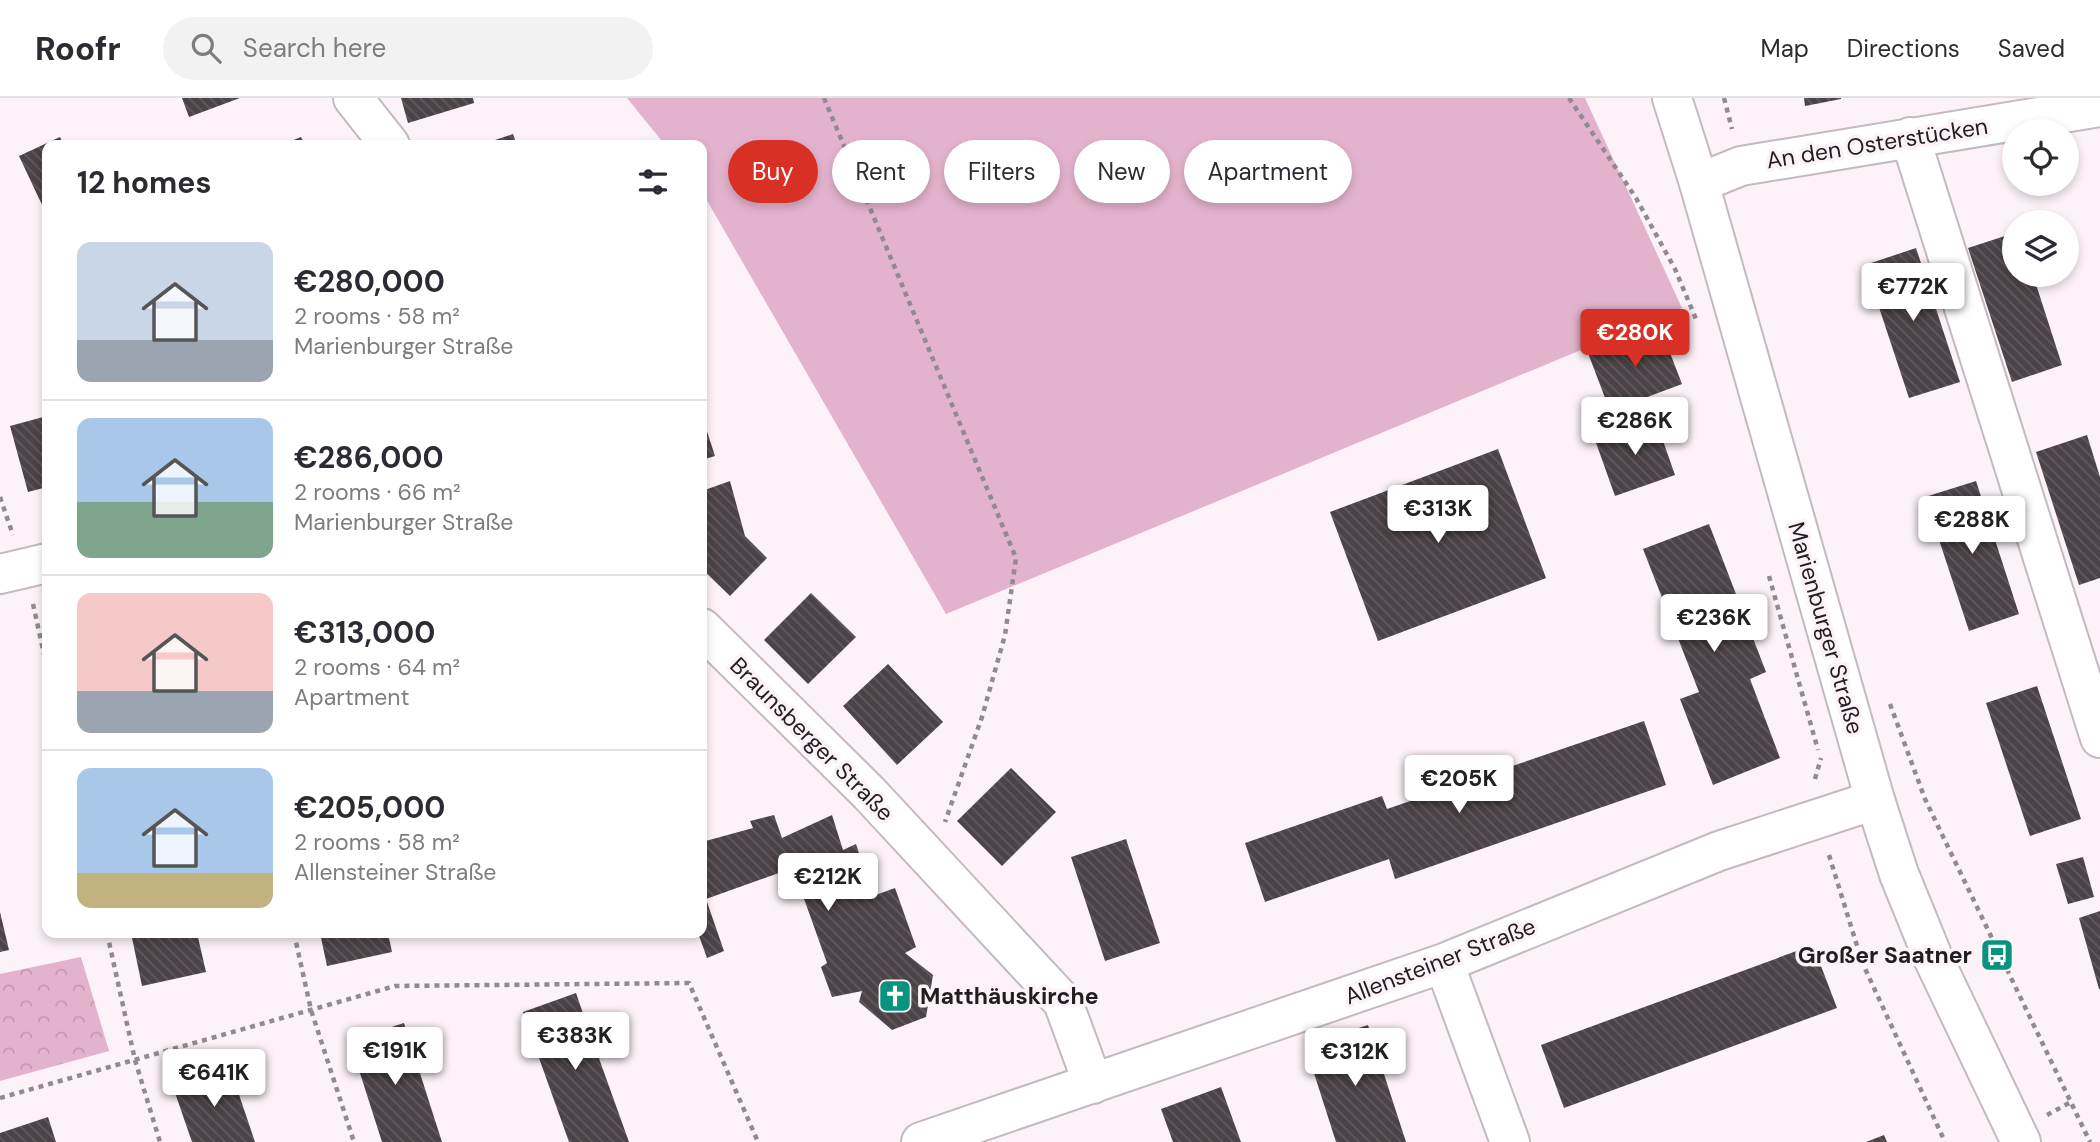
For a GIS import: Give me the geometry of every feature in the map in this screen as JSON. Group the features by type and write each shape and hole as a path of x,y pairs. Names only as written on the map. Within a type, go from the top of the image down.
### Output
{"street":[{"path":"353,98 386,140"},
{"name":"Marienburger Straße","path":"1672,98 1699,183 1875,800 1899,874 1934,960 2021,1142"},
{"name":"An den Osterstücken","path":"1699,183 1741,166 2100,107"},
{"path":"1910,137 2100,738"},
{"path":"0,574 42,564"},
{"name":"Braunsberger Straße","path":"707,633 869,793 1063,1002 1093,1084"},
{"name":"Allensteiner Straße","path":"921,1142 1444,963 1719,851 1875,800"},
{"path":"1444,963 1510,1142"}],"path":[{"path":"824,98 1016,558 1005,635 982,717 932,860"},
{"path":"1569,98 1636,198 1675,269 1699,327"},
{"path":"1724,98 1741,166"},
{"path":"1767,571 1822,759 1810,790 1849,925 1862,962 1945,1142"},
{"path":"1887,696 1925,799 2090,1142"},
{"path":"108,938 135,1060 160,1142"},
{"path":"296,938 310,1010 354,1142"},
{"path":"0,1098 395,986 688,983 758,1142"}],"green space":[{"path":"627,98 1585,98 1682,308 946,614 707,201 707,140 661,140"},
{"path":"81,957 109,1051 0,1081 0,974"}],"building":[{"path":"182,98 240,98 189,117"},
{"path":"401,98 473,98 474,103 408,123"},
{"path":"1804,98 1841,98 1841,99 1805,106"},
{"path":"513,134 515,140 495,140"},
{"path":"42,145 42,205 19,156"},
{"path":"2002,237 2002,287 2037,287 2062,365 2012,382 1968,248"},
{"path":"1916,248 1960,382 1909,398 1865,265"},
{"path":"1660,327 1682,384 1610,411 1588,353"},
{"path":"42,417 42,488 28,492 10,426"},
{"path":"1655,418 1675,475 1615,496 1595,440"},
{"path":"707,431 715,456 707,458"},
{"path":"2087,435 2100,477 2100,578 2079,585 2036,452"},
{"path":"1498,449 1546,578 1378,641 1330,512"},
{"path":"730,481 745,536 767,558 730,596 707,574 707,489"},
{"path":"1976,481 2019,614 1969,631 1925,497"},
{"path":"1709,524 1766,672 1750,679 1780,758 1713,785 1680,699 1699,692 1643,549"},
{"path":"811,593 856,637 808,684 764,640"},
{"path":"888,664 943,722 897,765 843,706"},
{"path":"2037,686 2081,819 2030,836 1986,703"},
{"path":"1644,721 1666,785 1395,879 1389,859 1265,902 1245,843 1382,796 1387,809"},
{"path":"1011,768 1056,812 1002,866 957,821"},
{"path":"774,815 782,838 832,815 843,850 856,844 873,896 895,888 916,947 905,953 933,975 926,1017 892,1030 859,1002 862,991 832,997 821,967 827,963 793,868 707,899 707,841 753,828 750,821"},
{"path":"1126,839 1160,943 1105,961 1071,857"},
{"path":"2083,857 2094,897 2068,904 2056,864"},
{"path":"707,902 724,951 707,958 700,938 707,938"},
{"path":"2100,911 2100,989 2099,989 2079,918"},
{"path":"0,912 9,950 0,952"},
{"path":"132,938 198,938 206,972 142,986"},
{"path":"321,938 389,938 392,952 327,966"},
{"path":"1813,945 1837,1008 1564,1108 1541,1045"},
{"path":"576,993 629,1142 569,1142 534,1044 523,1012"},
{"path":"404,1023 442,1142 382,1142 359,1070 350,1040"},
{"path":"1368,1025 1406,1142 1336,1142 1305,1045"},
{"path":"230,1068 255,1142 192,1142 173,1087"},
{"path":"1221,1087 1241,1142 1173,1142 1161,1109"},
{"path":"48,1117 56,1142 0,1142 0,1133"},
{"path":"1884,1135 1887,1142 1866,1142"}],"place":[{"name":"Großer Saatner","path":"1997,955"},
{"name":"Matthäuskirche","path":"895,996"}]}
